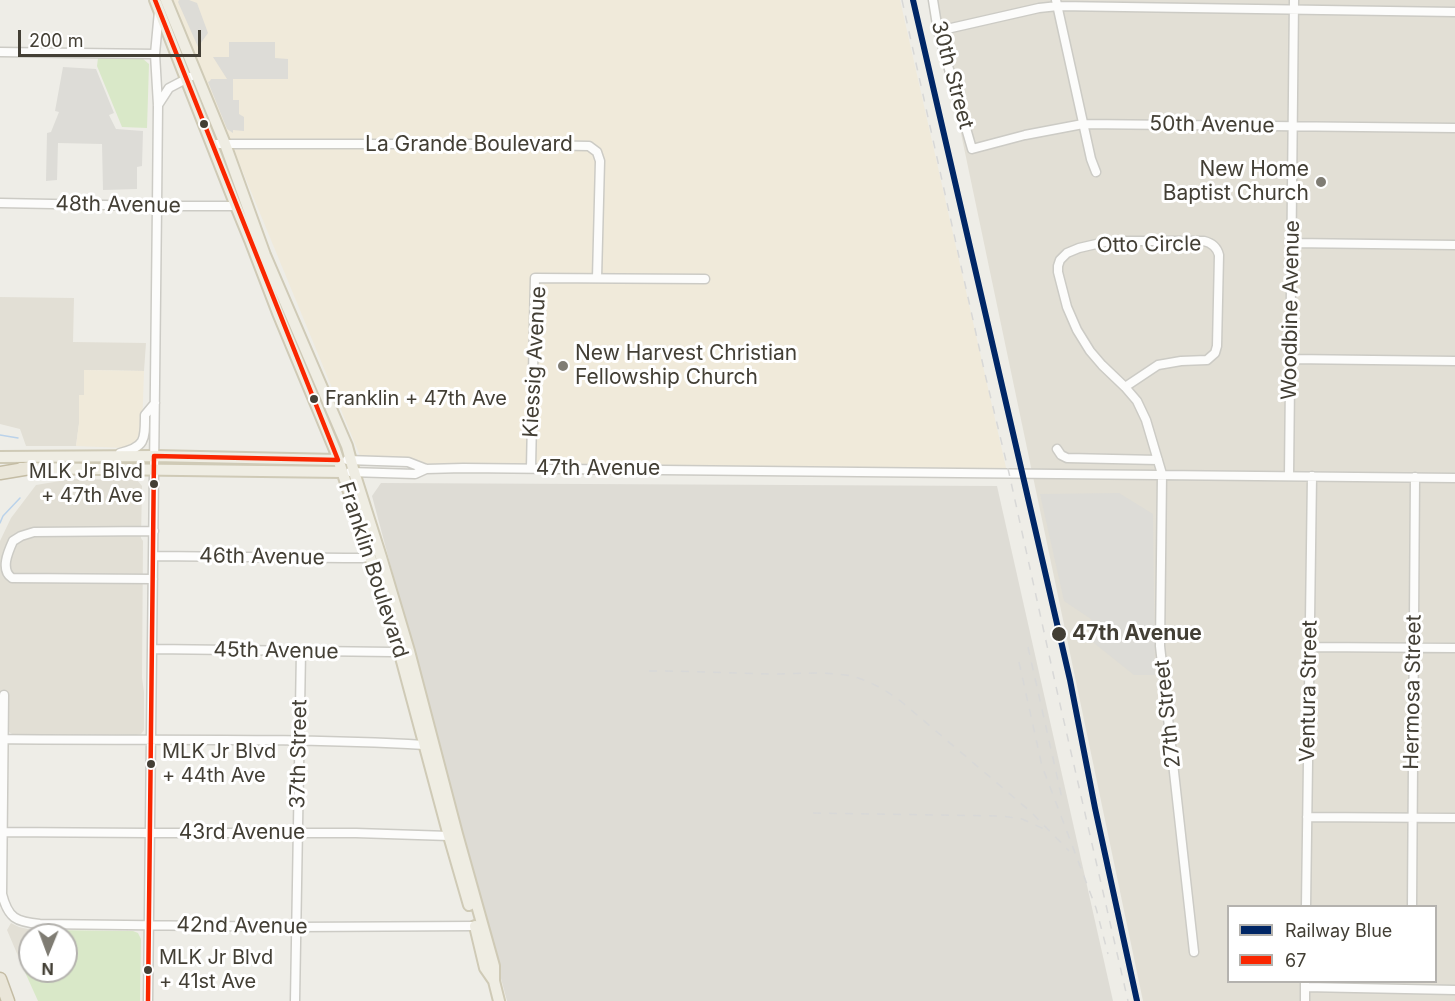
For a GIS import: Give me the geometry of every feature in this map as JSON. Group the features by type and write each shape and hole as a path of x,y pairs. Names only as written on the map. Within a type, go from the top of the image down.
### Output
{"highway":[{"path":"0,473 30,468"},
{"path":"0,979 8,1001"}],"main road":[{"name":"Franklin Boulevard","path":"155,0 225,144 265,255 347,446 400,623 494,966 494,981 499,1001"},
{"name":"Franklin Boulevard","path":"166,0 212,144 338,460 400,651 449,836 476,926 485,968 494,981"},
{"name":"47th Avenue","path":"0,457 154,456 338,460"},
{"name":"47th Avenue","path":"0,467 342,472"},
{"path":"376,575 384,585 394,614 400,623 400,637 411,672 410,687"}],"street":[{"name":"30th Street","path":"933,0 938,31 972,149"},
{"name":"Woodbine Avenue","path":"1289,476 1294,0"},
{"path":"1057,3 1091,159 1096,172"},
{"path":"938,31 1057,3 1455,12"},
{"path":"148,1001 158,105 154,54 159,11"},
{"path":"0,52 154,54"},
{"path":"158,105 169,88 191,76"},
{"name":"50th Avenue","path":"972,149 1025,135 1083,124 1455,128"},
{"name":"La Grande Boulevard","path":"212,144 589,146 597,152 600,161 597,278"},
{"name":"48th Avenue","path":"0,203 236,206"},
{"name":"Otto Circle","path":"1125,387 1158,364 1207,360 1215,353 1219,255 1211,243 1204,241 1105,242 1079,248 1067,253 1060,260 1058,272 1067,307 1077,330 1090,351 1137,401 1143,412 1162,474"},
{"path":"1291,243 1455,245"},
{"name":"Kiessig Avenue","path":"531,468 535,278 705,279"},
{"path":"1290,359 1455,361"},
{"path":"106,457 140,445 144,438 145,415 155,403"},
{"path":"1057,449 1067,458 1158,460"},
{"name":"47th Avenue","path":"338,460 408,462 426,469 531,468 1455,478"},
{"name":"47th Avenue","path":"342,472 415,474 426,469"},
{"name":"27th Street","path":"1162,474 1160,646 1194,952"},
{"name":"Ventura Street","path":"1306,905 1312,476"},
{"name":"Hermosa Street","path":"1412,905 1415,477"},
{"path":"153,579 12,578 6,574 4,568 13,541 34,532 154,531"},
{"name":"46th Avenue","path":"154,556 362,558 370,556"},
{"path":"1310,647 1455,648"},
{"name":"45th Avenue","path":"153,649 400,651"},
{"name":"37th Street","path":"295,1001 301,651"},
{"path":"1,832 4,695"},
{"path":"2,739 298,741 424,745"},
{"path":"1307,817 1455,818"},
{"name":"43rd Avenue","path":"1,832 356,833 449,836"},
{"name":"42nd Avenue","path":"1,832 2,894 10,915 17,920 40,924 296,927 476,926"},
{"path":"1305,1001 1305,984 1412,985 1455,990"}],"shaded area":[{"path":"172,0 900,0 1007,472 363,463"},
{"path":"179,0 197,3 208,33 198,47 178,2"},
{"path":"933,0 1455,0 1455,1001 1143,1001"},
{"path":"229,42 275,42 275,58 288,59 288,79 233,79 233,100 239,100 239,114 244,117 244,131 233,130 233,133 227,129 208,82 211,79 227,79 213,57 229,57"},
{"path":"63,67 96,69 114,113 109,115 116,129 143,131 142,166 137,167 137,189 103,190 102,144 58,143 57,180 46,181 47,133 51,132 59,112 55,111"},
{"path":"0,297 74,298 73,342 146,343 144,371 84,370 84,395 79,395 76,446 26,446 20,429 0,424"},
{"path":"84,370 144,371 142,431 135,445 126,448 76,446 79,395 84,395"},
{"path":"72,479 137,480 142,486 144,730 141,734 12,734 9,732 9,694 0,694 0,541 11,518 36,485"},
{"path":"381,483 997,486 1113,1001 507,1001 372,496"},
{"path":"1119,493 1153,514 1155,675 1134,675 1094,643 1091,619 1064,601 1040,494"},
{"path":"11,923 18,926 18,956 7,930"}],"green space":[{"path":"98,58 142,58 149,64 147,128 122,127 97,66"},
{"path":"78,930 138,933 141,939 140,1001 38,1001 30,983 78,983"}],"waterway":[{"path":"0,435 18,438"},
{"path":"0,523 3,516 20,498"}],"railway":[{"path":"902,0 1128,1001"},
{"path":"1028,647 1063,803"},
{"path":"1019,662 1042,766 1096,908 1108,954"},
{"path":"649,671 812,673 851,676 865,681 903,703 1031,812 1069,851"},
{"path":"813,813 1002,816 1022,819 1044,829"}],"rail line":[{"name":"Blue","path":"913,0 1070,680 1137,1001"}],"transit line":[{"name":"67","path":"148,1001 154,456 338,460 155,0"}],"place":[{"name":"New Home Baptist Church","path":"1321,182"},
{"name":"New Harvest Christian Fellowship Church","path":"563,366"},
{"name":"Franklin + 47th Ave","path":"314,399"},
{"name":"MLK Jr Blvd + 47th Ave","path":"154,484"},
{"name":"47th Avenue","path":"1059,634"},
{"name":"MLK Jr Blvd + 44th Ave","path":"151,764"},
{"name":"MLK Jr Blvd + 41st Ave","path":"148,970"}]}
